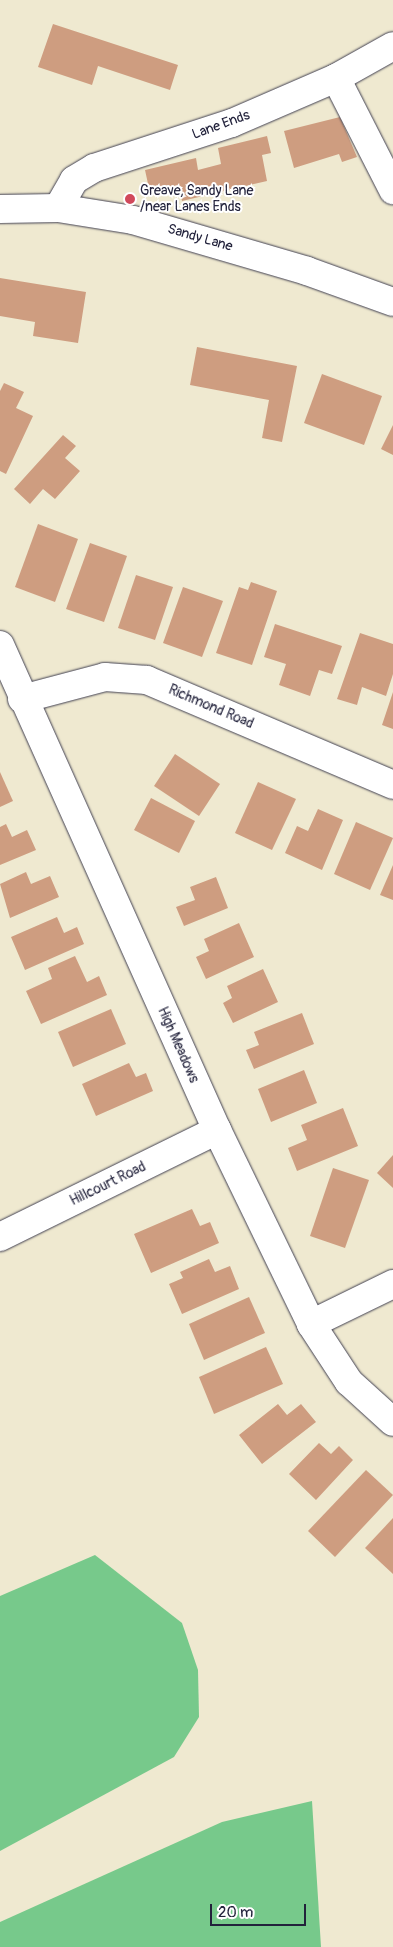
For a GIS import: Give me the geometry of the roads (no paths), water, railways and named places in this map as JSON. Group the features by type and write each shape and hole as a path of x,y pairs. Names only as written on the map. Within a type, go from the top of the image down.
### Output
{"street":[{"name":"Lane Ends","path":"58,208 74,180 94,168 232,123 336,78 393,46"},
{"path":"336,78 393,190"},
{"name":"Sandy Lane","path":"0,209 58,208 186,233 393,302"},
{"name":"High Meadows","path":"0,645 22,699 217,1130 311,1324 349,1382 393,1422"},
{"name":"Richmond Road","path":"22,699 105,677 147,680 393,785"},
{"name":"Hillcourt Road","path":"0,1238 217,1130"},
{"path":"311,1324 393,1284"}],"place":[{"name":"Greave, Sandy Lane /near Lanes Ends","path":"130,199"}]}
